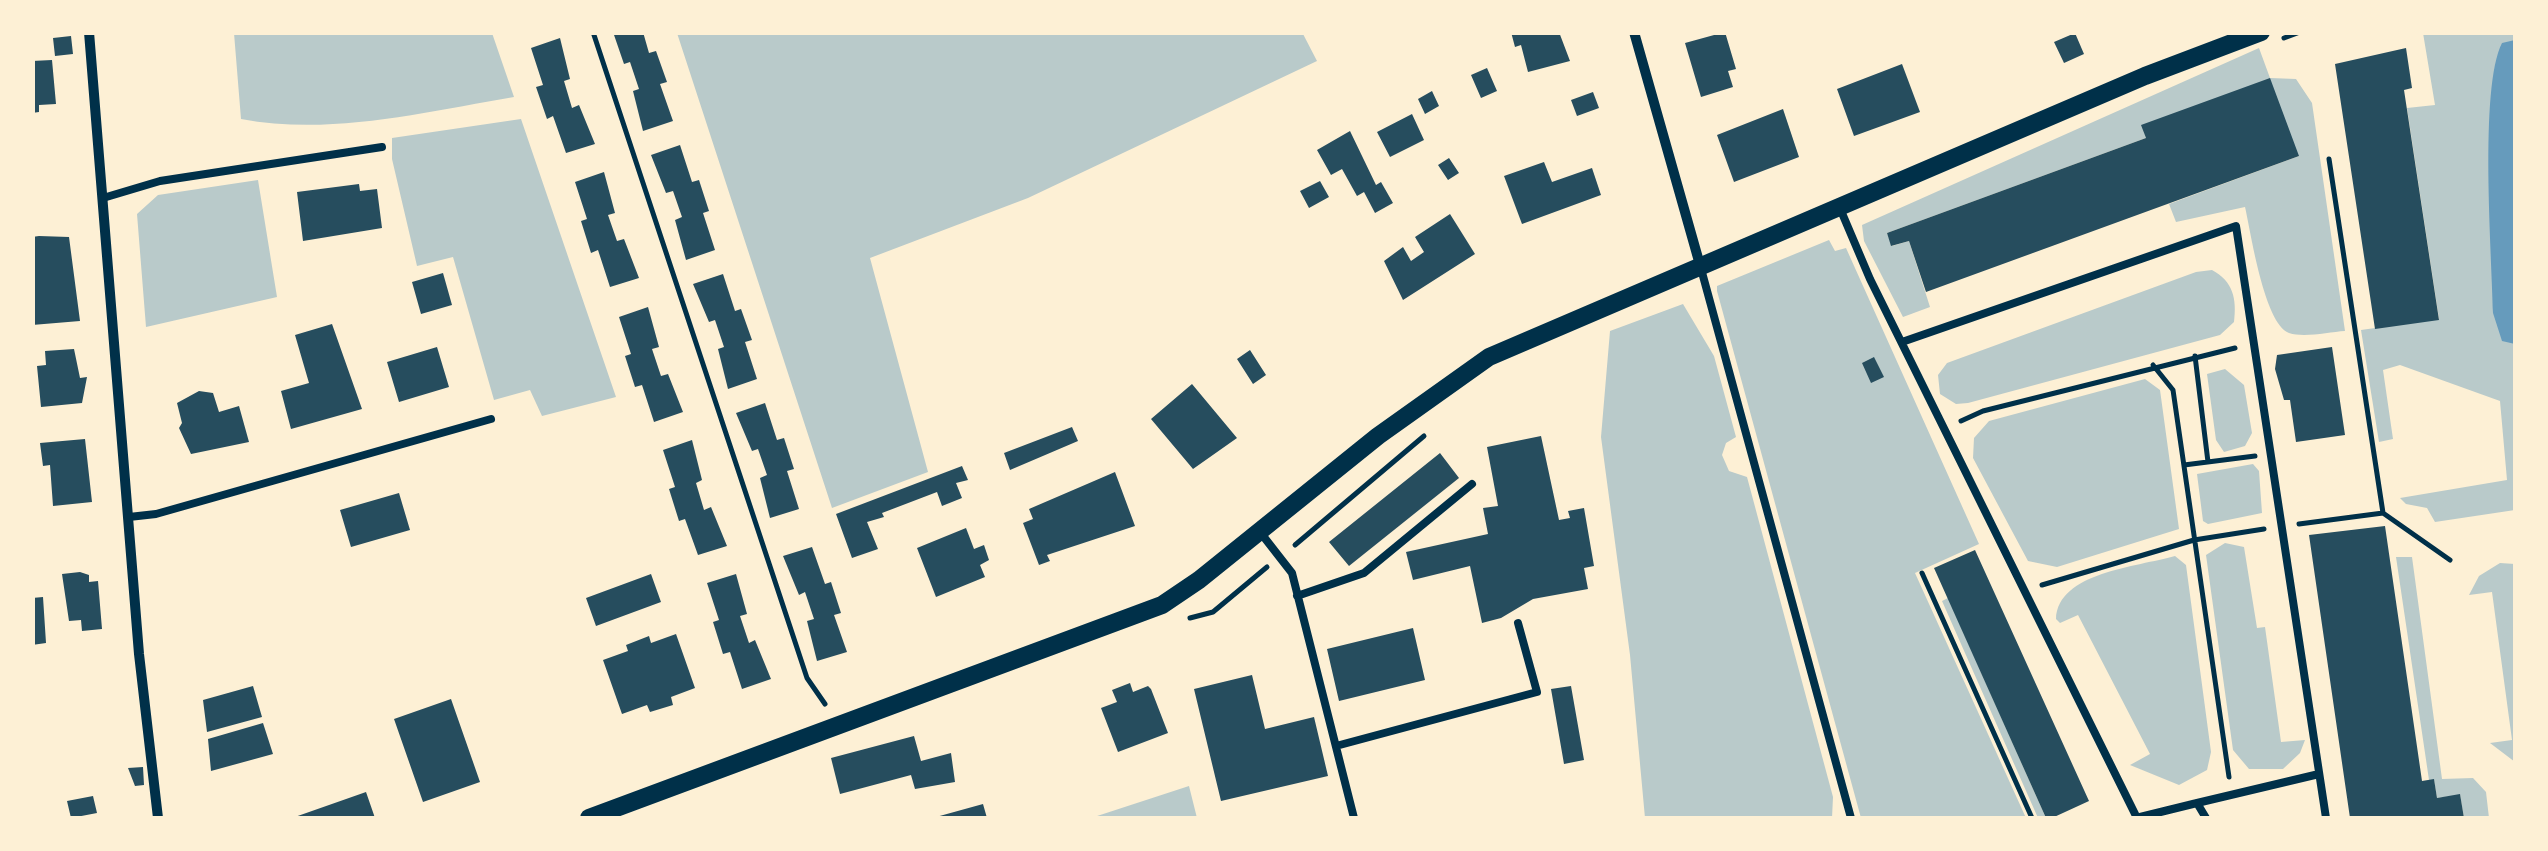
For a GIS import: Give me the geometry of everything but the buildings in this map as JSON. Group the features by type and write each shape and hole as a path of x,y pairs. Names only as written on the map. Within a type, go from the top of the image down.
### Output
{"street":[{"path":"89,32 158,818"},
{"path":"1634,32 1700,266"},
{"path":"589,818 1158,607 1260,532 1378,436 1489,357 2145,76 2261,32"}],"lane":[{"path":"103,198 160,181 382,148"},
{"path":"1839,206 2137,818 2319,774"},
{"path":"1902,342 2236,226 2326,818"},
{"path":"1700,266 1851,818"},
{"path":"129,517 156,514 491,419"},
{"path":"1296,596 1364,574 1472,484"},
{"path":"1260,532 1292,573 1354,818"},
{"path":"1336,746 1537,692 1518,623"},
{"path":"2198,803 2206,818"}],"path":[{"path":"593,32 807,678 843,724"},
{"path":"2329,158 2383,512"},
{"path":"1945,428 1983,411 2153,365 2254,344"},
{"path":"2194,356 2208,462"},
{"path":"2153,365 2172,390 2231,795"},
{"path":"2184,466 2270,454"},
{"path":"2026,593 2194,540 2383,512 2450,560"},
{"path":"1922,574 2032,818"}],"shaded area":[{"path":"1302,32 1317,61 1028,198 870,258 928,472 832,508 677,33"},
{"path":"234,33 492,33 514,97 343,123 275,124 241,119"},
{"path":"2423,33 2515,33 2515,510 2435,522 2427,508 2406,504 2400,498 2507,480 2500,401 2400,365 2383,370 2393,439 2379,442 2361,330 2439,319 2407,108 2435,105"},
{"path":"2259,48 2270,78 2296,79 2312,103 2345,331 2302,335 2289,333 2280,326 2266,296 2245,207 2176,222 2169,204 2299,156 2142,125 2146,138 1887,233 1892,246 1909,241 1930,307 1903,317 1864,241 1862,225"},
{"path":"521,119 616,397 542,416 530,390 494,400 453,257 417,266 392,159 392,138"},
{"path":"258,180 277,297 146,327 137,214 158,195"},
{"path":"1829,240 1835,251 1846,248 1979,544 1915,573 2026,818 1861,818 1717,291 1717,286"},
{"path":"2212,270 2229,285 2235,306 2234,322 2220,335 1968,403 1956,404 1940,394 1938,375 1947,363 2196,272"},
{"path":"1683,304 1714,356 1736,437 1726,443 1722,455 1729,471 1747,477 1833,797 1832,818 1645,818 1630,655 1601,437 1610,331"},
{"path":"2225,369 2244,385 2252,433 2245,446 2224,452 2216,440 2207,374"},
{"path":"2145,379 2160,390 2179,529 2057,567 2028,561 1973,458 1974,438 1989,421"},
{"path":"2253,464 2259,471 2262,513 2208,524 2203,521 2197,474"},
{"path":"2225,543 2244,547 2257,628 2265,627 2281,742 2305,740 2300,753 2283,769 2249,769 2233,750 2206,555"},
{"path":"2175,556 2186,565 2211,752 2207,770 2179,785 2130,765 2150,754 2078,615 2060,623 2056,619 2060,603 2085,581"},
{"path":"2396,557 2412,557 2442,779 2473,778 2486,792 2489,818 2464,818 2460,795 2437,798 2434,780 2429,780"},
{"path":"2500,563 2515,564 2515,762 2490,743 2512,740 2492,592 2469,595 2479,576"},
{"path":"1948,598 2046,818 2038,818 1942,601"},
{"path":"1189,786 1197,818 1091,818"}],"water":[{"path":"2516,40 2515,344 2502,341 2493,313 2488,173 2495,65 2502,43"}]}
